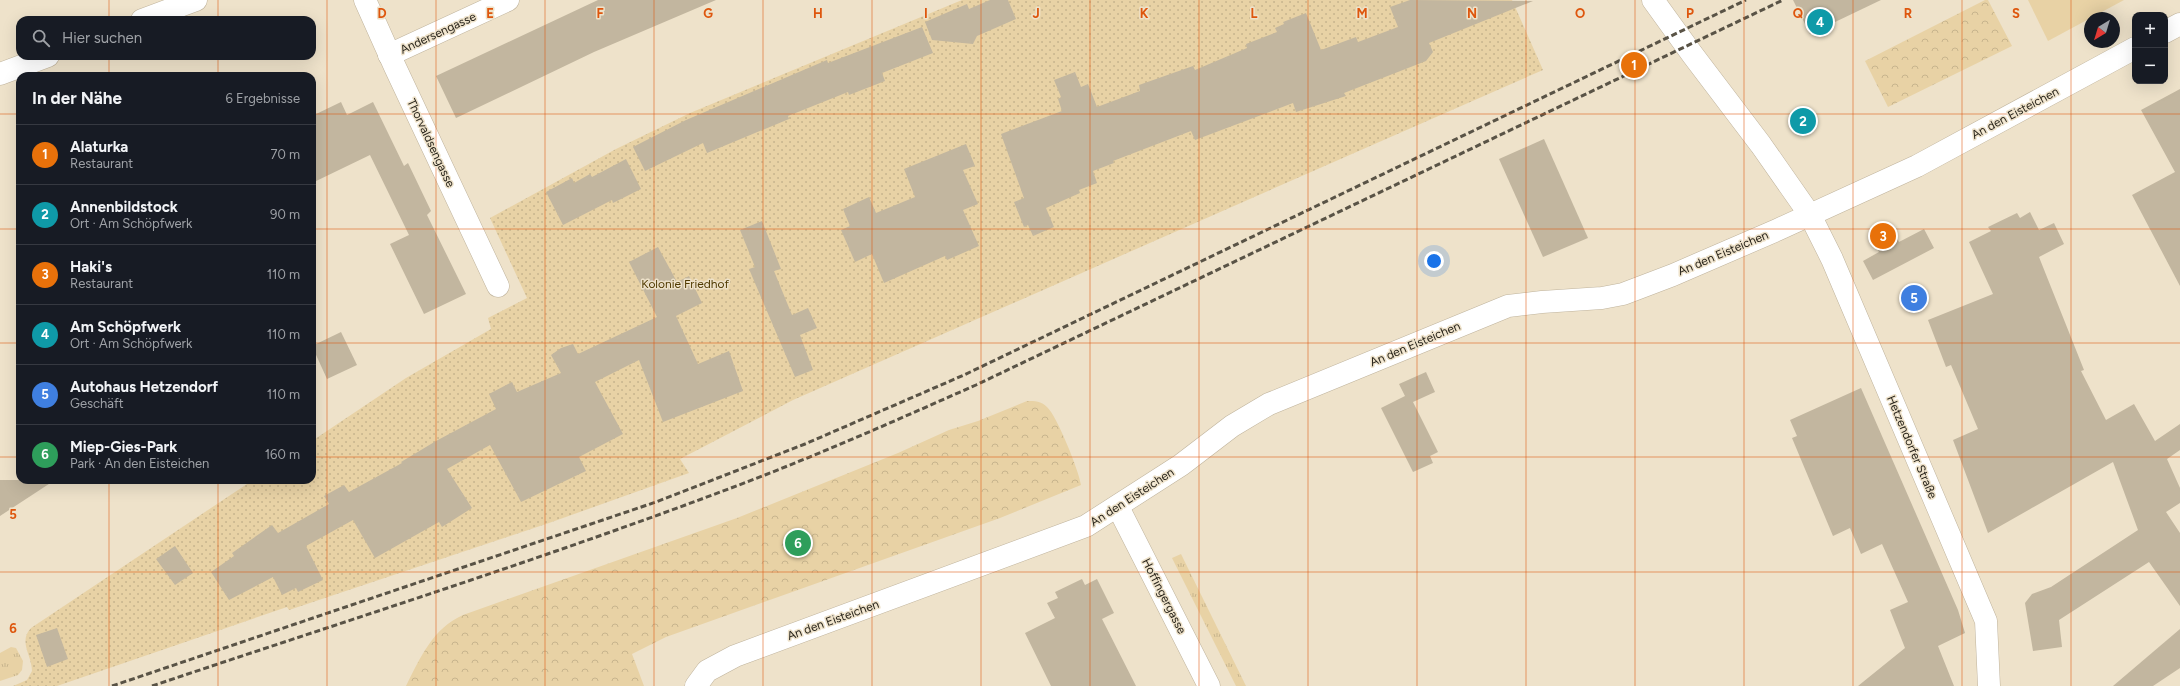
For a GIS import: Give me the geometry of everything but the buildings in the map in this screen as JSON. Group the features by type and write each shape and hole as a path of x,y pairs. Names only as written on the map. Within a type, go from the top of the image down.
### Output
{"street":[{"path":"153,16 196,0"},
{"name":"Thorvaldsengasse","path":"366,0 389,55 498,286"},
{"name":"Andersengasse","path":"389,55 508,0"},
{"name":"Hetzendorfer Straße","path":"1654,0 1692,54 1761,145 1810,215 1832,259 1986,621 1989,686"},
{"path":"2168,30 2180,24"},
{"name":"An den Eisteichen","path":"701,678 735,656 1086,526 1118,507 1181,465 1232,426 1269,404 1486,314 1508,306 1602,298 1623,294 1712,259 1917,166 2132,50"},
{"path":"0,74 37,60"},
{"name":"Hoffingergasse","path":"1118,507 1209,686"}],"green space":[{"name":"Kolonie Friedhof","path":"962,0 1512,0 1543,70 793,400 680,459 689,473 549,523 289,610 287,607 57,686 13,686 27,680 32,671 26,644 27,633 31,628 247,484 316,484 316,438 406,378 491,329 488,318 527,298 490,218 616,149 690,113"},
{"path":"1985,0 1988,0 2012,46 1888,107 1865,61"},
{"path":"2028,0 2124,0 2102,12 2084,12 2084,22 2048,41"},
{"path":"1027,401 1040,402 1051,412 1067,444 1081,485 1000,518 666,637 632,654 644,686 406,686 422,655 435,636 443,628 463,615 737,518 898,453 949,430 978,421"},
{"path":"1181,554 1246,686 1236,686 1172,558"},
{"path":"11,647 16,648 23,661 22,670 18,675 0,681 0,653"}],"railway":[{"path":"112,686 656,502 805,444 964,375 1746,0"},
{"path":"152,686 460,584 613,531 765,475 845,442 976,385 1783,0"}],"place":[{"name":"Am Schöpfwerk","path":"1820,22"},
{"name":"Alaturka","path":"1634,65"},
{"name":"Annenbildstock","path":"1803,121"},
{"name":"Haki's","path":"1883,236"},
{"name":"Autohaus Hetzendorf","path":"1914,298"},
{"name":"Miep-Gies-Park","path":"798,543"}]}
